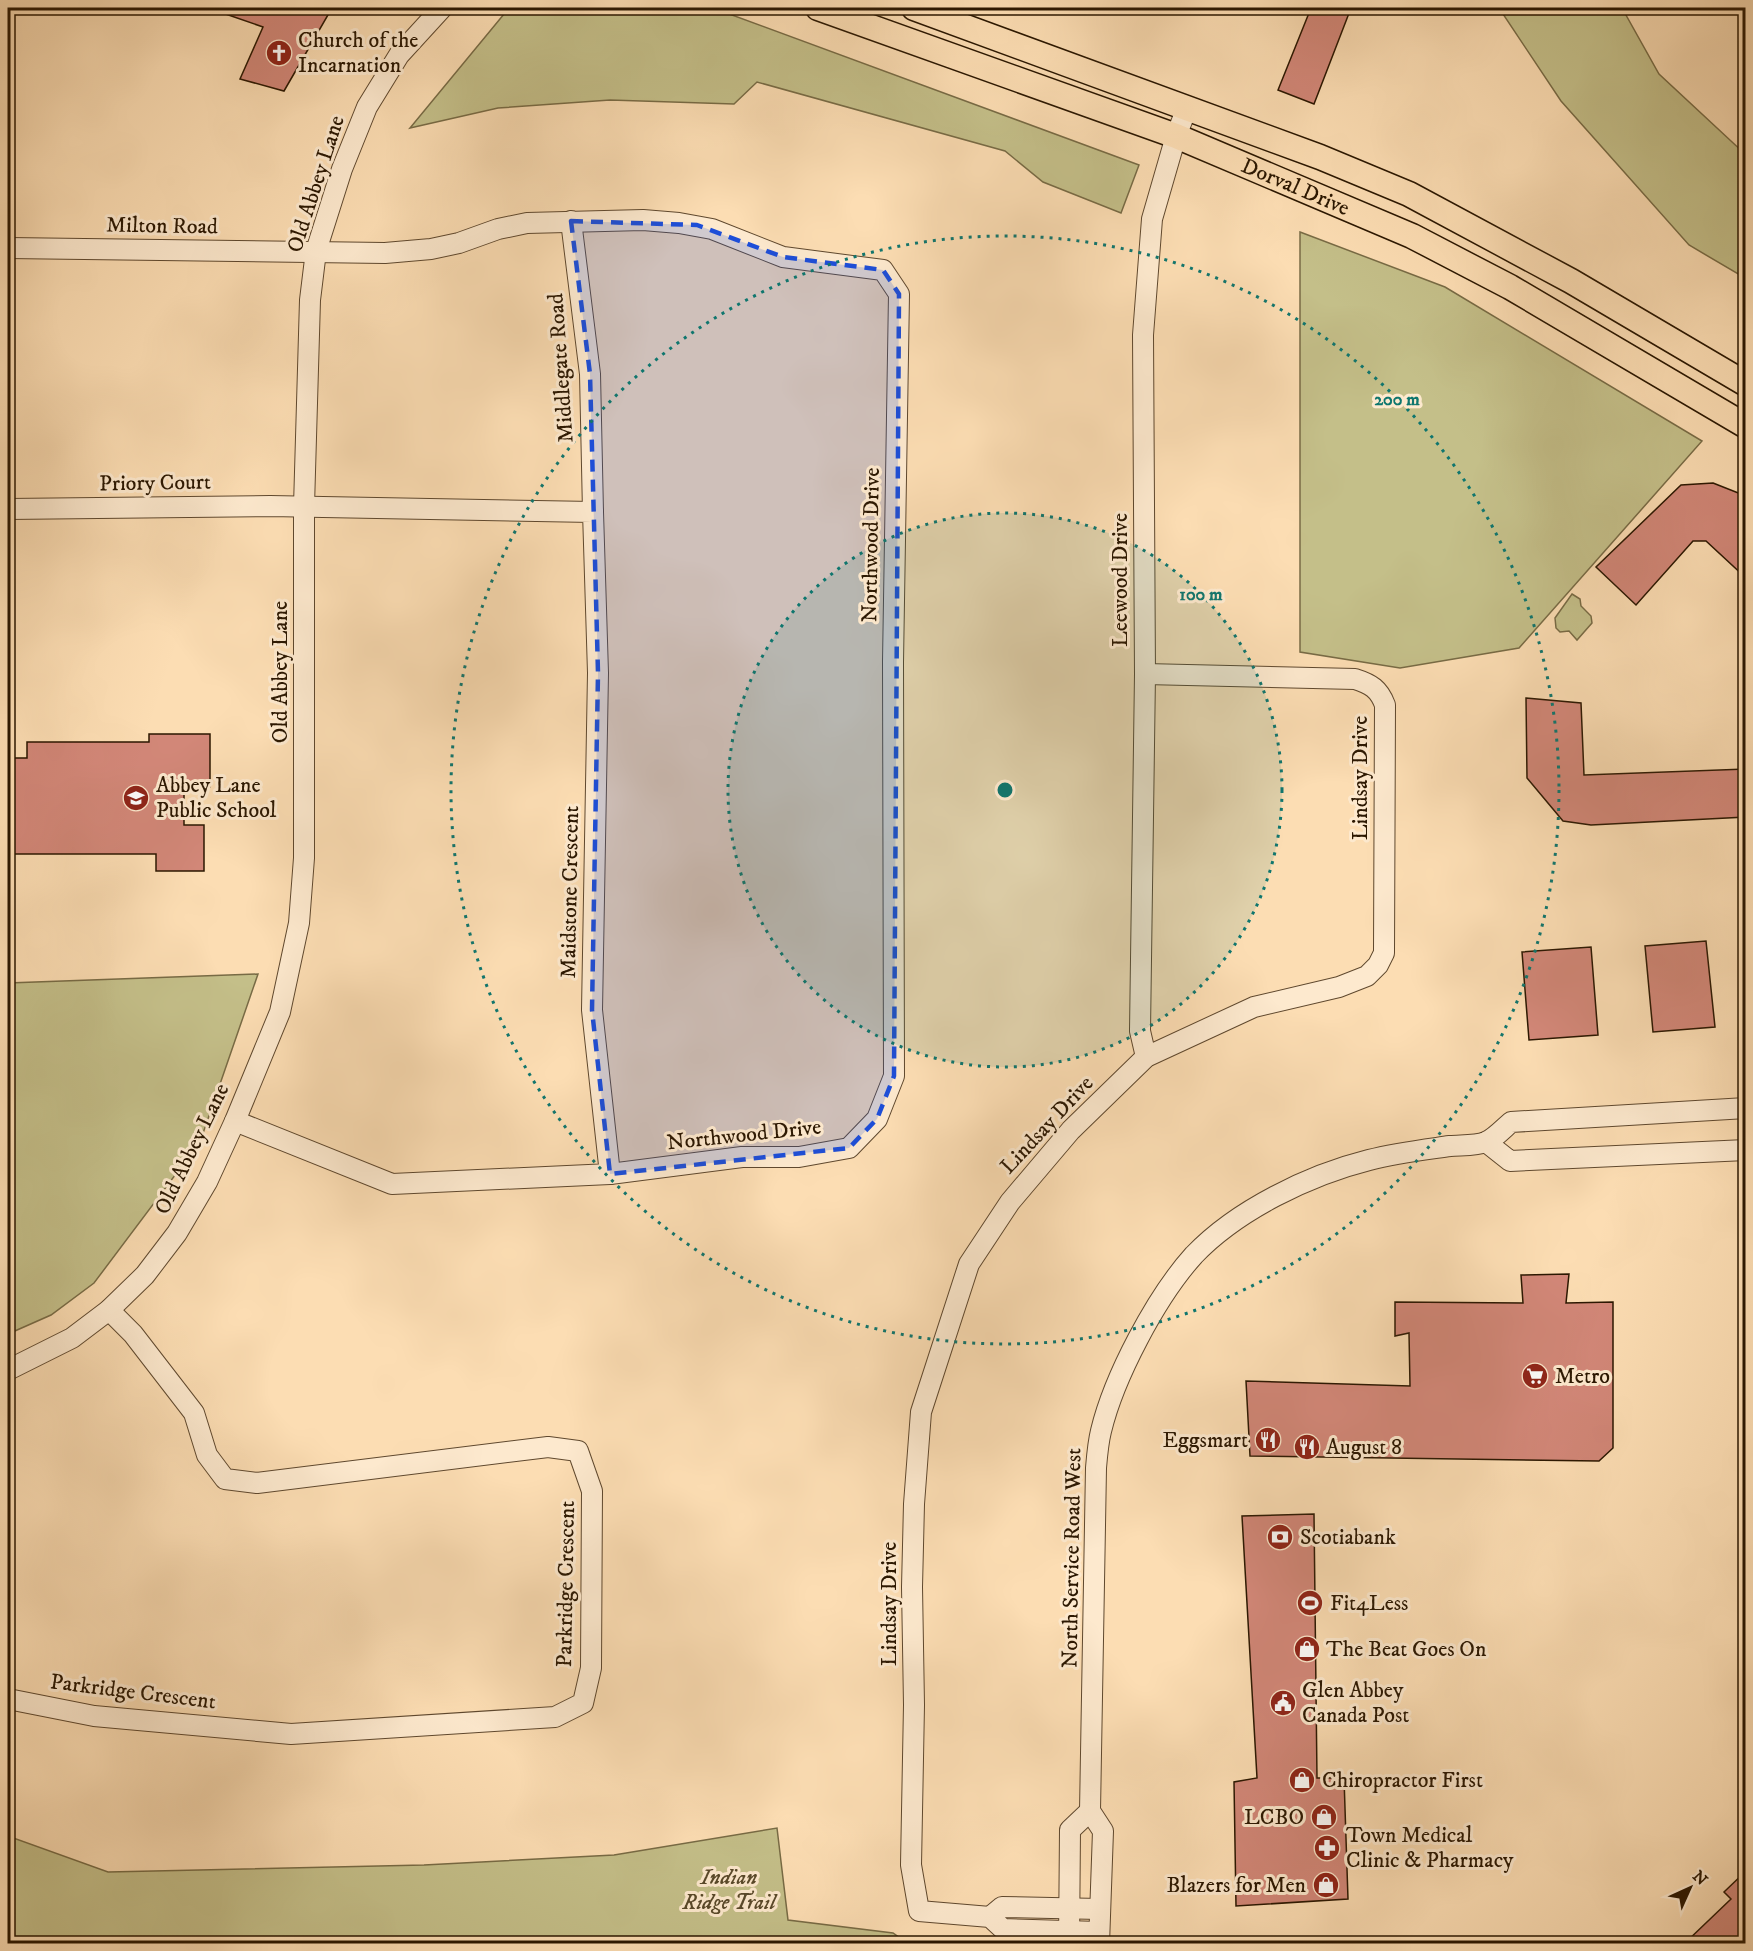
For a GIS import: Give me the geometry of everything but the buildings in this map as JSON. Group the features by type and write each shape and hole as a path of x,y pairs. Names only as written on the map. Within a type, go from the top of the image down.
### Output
{"main road":[{"name":"Dorval Drive","path":"818,8 1176,136 1412,236 1510,287 1746,426"},
{"name":"Dorval Drive","path":"914,8 1320,157 1409,194 1571,281 1746,384"}],"street":[{"name":"Old Abbey Lane","path":"8,1370 72,1338 109,1310 145,1275 177,1233 207,1182 280,1012 299,923 304,858 304,506 310,300 316,251 342,169 367,107 399,55 442,8"},
{"name":"Leewood Drive","path":"1146,1057 1140,1031 1145,674 1143,335 1152,219 1176,136 1187,108"},
{"name":"Northwood Drive","path":"316,251 385,253 431,249 527,223 643,220 697,225 783,257 883,270 899,294 893,662 894,1076 877,1119 849,1148 799,1157 742,1157 610,1174"},
{"name":"Middlegate Road","path":"572,221 590,374 593,512"},
{"name":"Milton Road","path":"8,248 316,251"},
{"path":"304,506 593,512"},
{"name":"Priory Court","path":"8,509 304,506"},
{"name":"Maidstone Crescent","path":"593,512 598,673 592,1010 610,1174"},
{"name":"Lindsay Drive","path":"1099,1938 1069,1937 1003,1929 990,1917 918,1911 911,1865 914,1705 912,1587 914,1504 921,1412 969,1264 1010,1202 1071,1130 1146,1057 1254,1007 1338,987 1367,976 1378,965 1384,953 1384,705 1381,693 1370,684 1355,679 1145,674"},
{"path":"1746,1108 1511,1122 1486,1142 1510,1161 1746,1150"},
{"path":"235,1121 392,1184 610,1174"},
{"name":"North Service Road West","path":"1099,1938 1103,1831 1090,1811 1096,1468 1100,1434 1119,1377 1145,1326 1165,1294 1194,1256 1247,1214 1285,1192 1328,1173 1398,1153 1486,1142"},
{"name":"Parkridge Crescent","path":"8,1699 94,1716 291,1734 555,1716 583,1703 591,1668 592,1491 578,1451 548,1447 257,1483 225,1479 207,1455 194,1413 133,1334 109,1310"},
{"path":"1069,1937 1070,1830 1090,1811"},
{"name":"Lindsay Drive","path":"990,1917 1002,1907 1100,1909"}],"highlighted area":[{"path":"571,221 697,225 783,257 883,270 899,294 894,1076 877,1119 849,1148 610,1174 592,1010 598,673 590,374"}],"green space":[{"path":"509,8 713,8 1139,165 1121,213 1043,182 1005,151 757,82 734,104 610,100 498,108 410,128"},
{"path":"1499,8 1622,8 1659,74 1745,154 1745,278 1689,245 1561,101"},
{"path":"1300,232 1445,287 1702,441 1519,648 1400,668 1300,652"},
{"path":"1572,594 1580,599 1581,606 1591,616 1592,623 1577,640 1569,631 1560,632 1556,628 1555,618"},
{"path":"258,974 200,1142 94,1283 51,1315 8,1334 8,983"},
{"name":"Indian Ridge Trail","path":"777,1828 788,1920 893,1933 907,1943 8,1943 8,1836 108,1872 424,1865 614,1855"}],"place":[{"name":"Church of the Incarnation","path":"279,53"},
{"name":"Abbey Lane Public School","path":"136,798"},
{"name":"Metro","path":"1535,1376"},
{"name":"Eggsmart","path":"1268,1440"},
{"name":"August 8","path":"1307,1447"},
{"name":"Scotiabank","path":"1280,1537"},
{"name":"Fit4Less","path":"1310,1603"},
{"name":"The Beat Goes On","path":"1307,1649"},
{"name":"Glen Abbey Canada Post","path":"1283,1703"},
{"name":"Chiropractor First","path":"1302,1780"},
{"name":"LCBO","path":"1324,1817"},
{"name":"Town Medical Clinic & Pharmacy","path":"1327,1848"},
{"name":"Blazers for Men","path":"1326,1885"}]}
